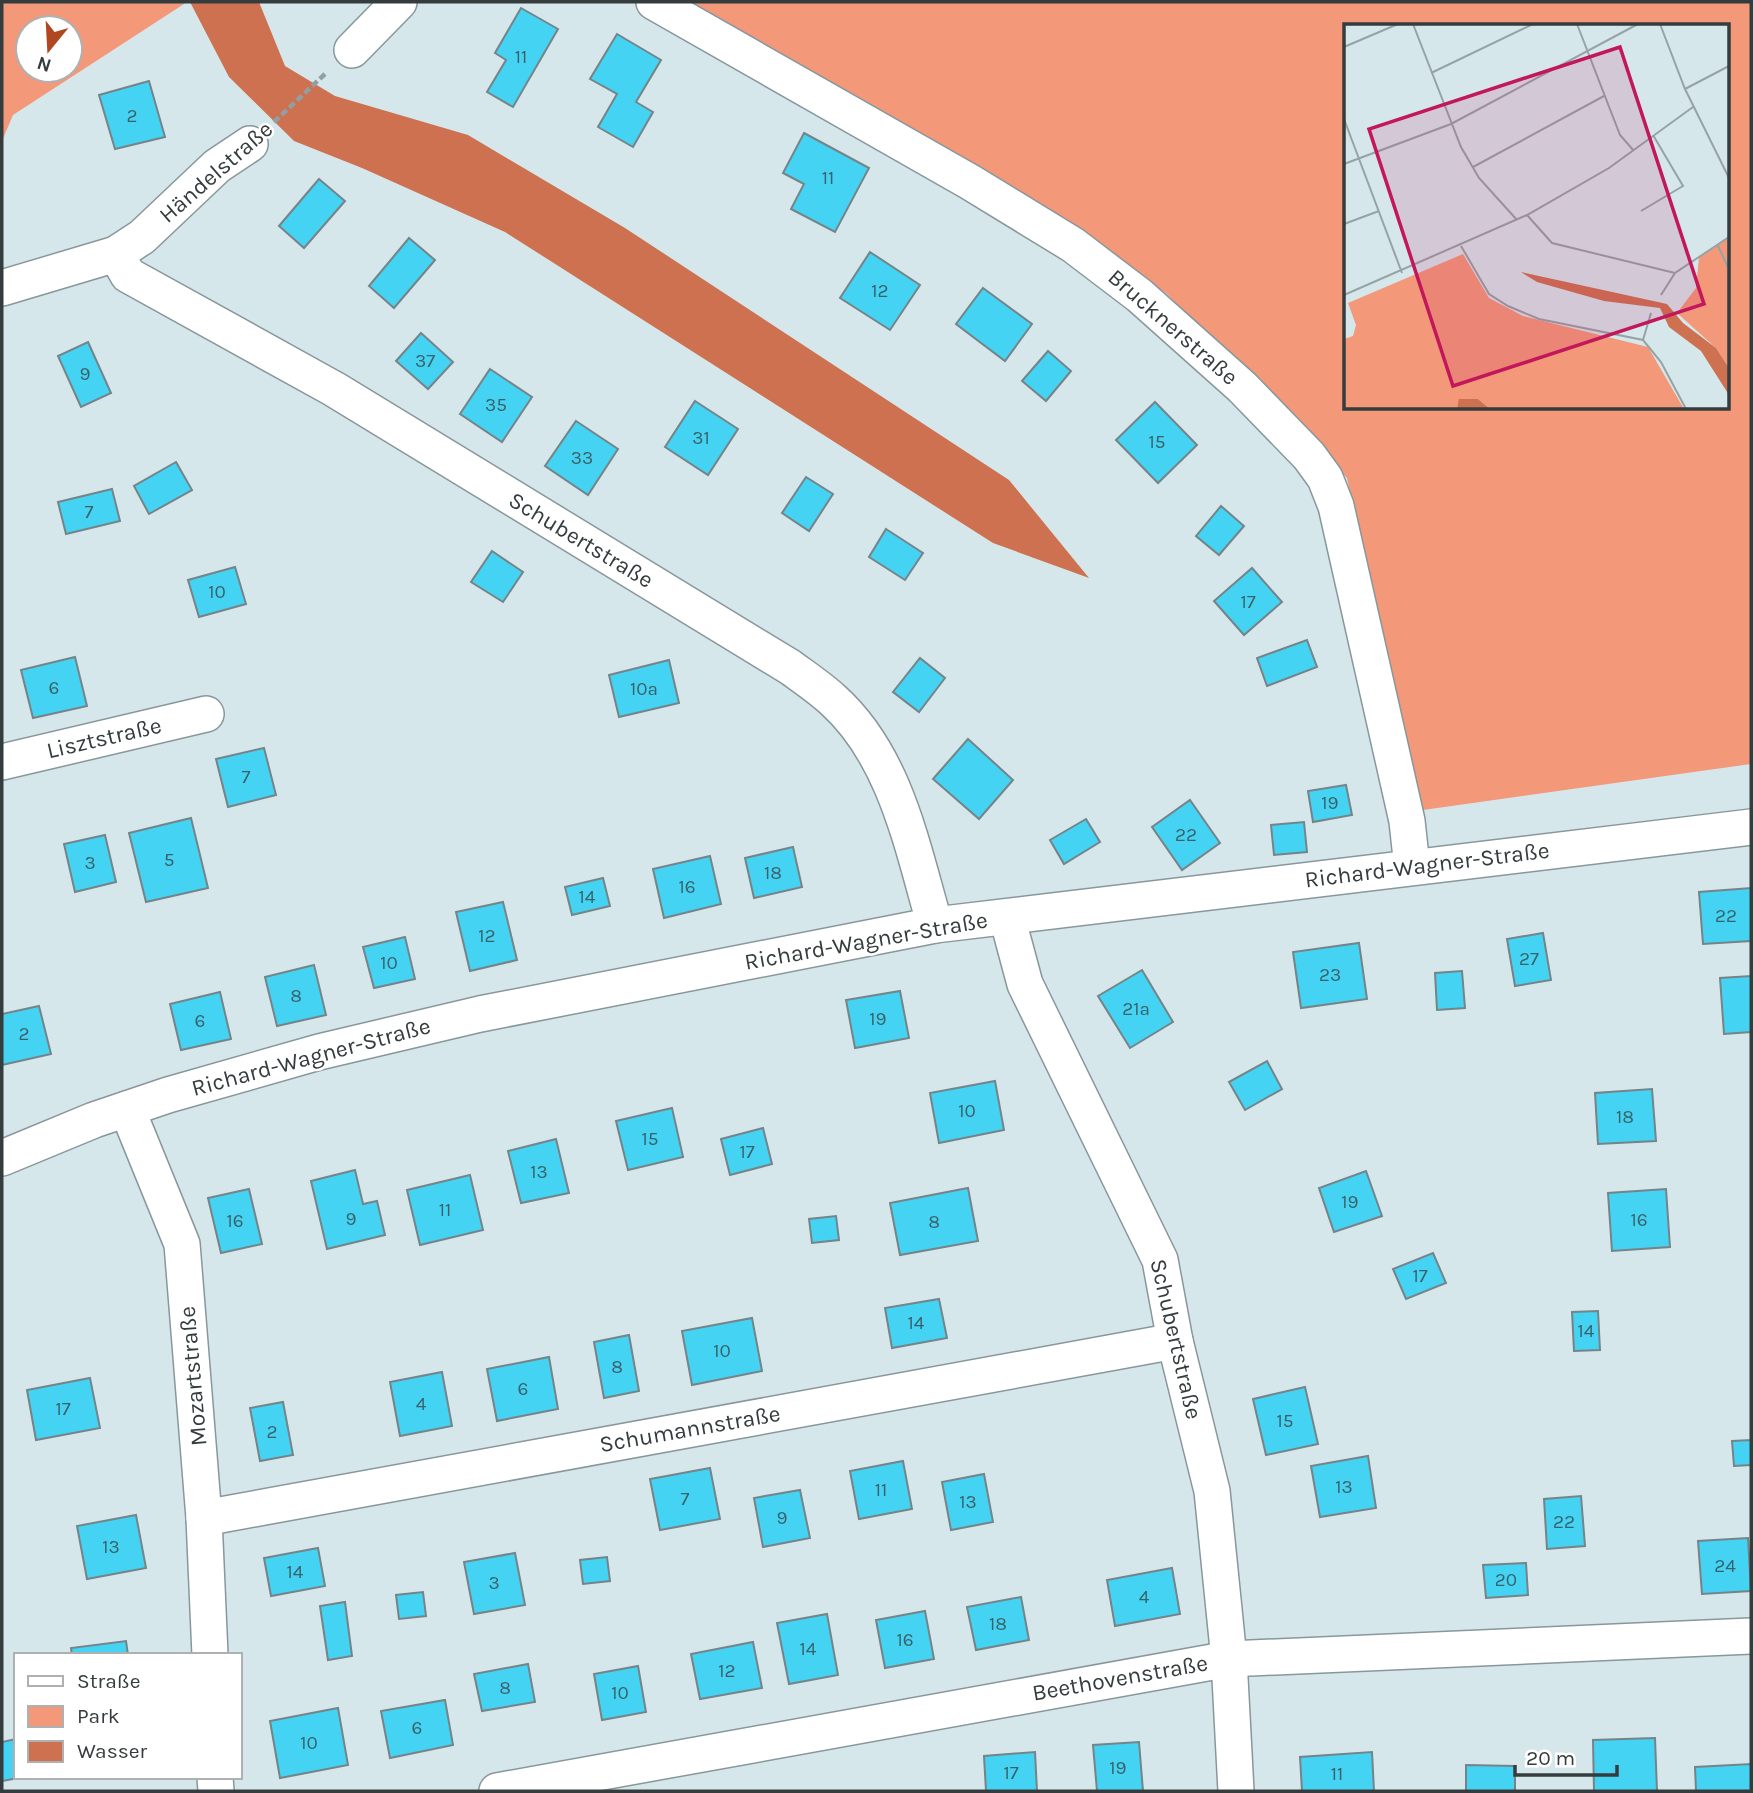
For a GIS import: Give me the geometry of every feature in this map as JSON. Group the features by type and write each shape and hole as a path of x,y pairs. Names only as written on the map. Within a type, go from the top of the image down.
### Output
{"street":[{"path":"352,50 399,2"},
{"name":"Brucknerstraße","path":"653,2 970,182 1073,245 1140,296 1222,369 1309,456 1325,478 1336,506 1407,821 1412,867"},
{"name":"Händelstraße","path":"2,288 116,254 142,237 217,166 250,144"},
{"name":"Schubertstraße","path":"116,254 128,275 334,389 790,667 834,701 861,732 884,769 900,807 935,925"},
{"name":"Lisztstraße","path":"2,762 206,714"},
{"name":"Richard-Wagner-Straße","path":"2,1158 94,1120 319,1052 480,1014 935,925 1751,827"},
{"name":"Schubertstraße","path":"1007,916 1025,984 1160,1260 1175,1340 1212,1491 1229,1659 1236,1791"},
{"name":"Mozartstraße","path":"127,1109 182,1244 204,1518 210,1653"},
{"name":"Schumannstraße","path":"204,1518 1175,1340"},
{"name":"Beethovenstraße","path":"497,1791 1229,1659 1751,1636"}],"path":[{"name":"Händelstraße","path":"250,144 352,50"}],"green space":[{"path":"2,2 187,2 84,69 84,14 14,14 14,84 61,84 13,115 2,141"},
{"path":"681,2 1751,2 1751,764 1416,811 1347,478 1166,293 1077,237"}],"water":[{"path":"190,2 259,2 285,66 335,96 468,135 625,228 1009,480 1089,578 993,543 505,232 362,168 294,141 229,77"}],"building":[{"path":"521,8 558,29 513,107 487,92 506,60 495,53"},
{"path":"617,34 661,60 636,102 653,112 633,147 598,127 617,94 590,79"},
{"path":"149,81 165,137 115,149 99,95"},
{"path":"804,133 869,168 835,232 791,209 804,184 783,173"},
{"path":"319,179 345,201 304,248 279,226"},
{"path":"409,238 435,260 394,308 369,286"},
{"path":"870,252 920,285 890,330 840,298"},
{"path":"983,288 1032,324 1005,361 956,324"},
{"path":"421,333 453,362 428,389 396,361"},
{"path":"88,342 111,393 81,407 58,356"},
{"path":"1048,351 1071,371 1046,401 1022,381"},
{"path":"490,369 532,397 502,442 460,414"},
{"path":"695,401 738,429 708,475 665,447"},
{"path":"1155,402 1197,445 1158,483 1116,440"},
{"path":"576,421 618,449 588,495 545,466"},
{"path":"176,462 192,490 149,514 134,486"},
{"path":"806,477 833,494 809,531 782,513"},
{"path":"112,489 120,521 66,534 58,502"},
{"path":"1221,506 1244,526 1219,555 1196,536"},
{"path":"886,529 923,553 905,580 869,557"},
{"path":"492,551 523,572 503,602 471,582"},
{"path":"235,567 246,604 199,617 188,580"},
{"path":"1252,568 1282,602 1244,635 1214,601"},
{"path":"1307,640 1317,667 1267,686 1257,658"},
{"path":"75,657 87,706 33,718 21,670"},
{"path":"920,658 945,678 919,712 893,692"},
{"path":"669,660 679,703 619,717 609,675"},
{"path":"968,739 1013,780 979,819 933,779"},
{"path":"264,748 276,795 228,807 216,759"},
{"path":"1346,785 1352,815 1313,822 1308,791"},
{"path":"1190,800 1220,843 1182,870 1152,827"},
{"path":"191,818 208,888 146,902 129,833"},
{"path":"1086,819 1100,842 1064,864 1050,840"},
{"path":"1304,822 1307,852 1274,855 1271,825"},
{"path":"105,835 116,882 75,892 64,844"},
{"path":"793,847 802,887 754,898 745,858"},
{"path":"710,856 721,904 664,918 653,869"},
{"path":"603,878 610,906 572,915 565,887"},
{"path":"1751,888 1751,941 1703,944 1699,892"},
{"path":"503,902 517,960 470,971 456,912"},
{"path":"1543,933 1551,980 1515,986 1507,939"},
{"path":"405,937 415,979 374,988 363,947"},
{"path":"1359,943 1367,999 1301,1008 1293,952"},
{"path":"314,965 326,1015 277,1026 265,977"},
{"path":"1142,970 1173,1022 1130,1048 1098,996"},
{"path":"1462,971 1465,1008 1437,1010 1435,973"},
{"path":"1751,976 1751,1032 1724,1034 1720,978"},
{"path":"900,991 909,1038 855,1048 846,1000"},
{"path":"220,992 231,1039 181,1050 170,1004"},
{"path":"39,1006 51,1054 2,1065 2,1014"},
{"path":"1267,1061 1282,1089 1245,1110 1229,1082"},
{"path":"995,1081 1004,1130 939,1143 930,1093"},
{"path":"1652,1089 1656,1141 1598,1144 1595,1093"},
{"path":"672,1108 683,1157 628,1170 616,1121"},
{"path":"763,1128 772,1164 730,1175 721,1139"},
{"path":"556,1139 569,1193 521,1203 508,1151"},
{"path":"355,1170 363,1204 377,1201 385,1235 327,1249 311,1181"},
{"path":"1366,1171 1382,1216 1334,1232 1319,1188"},
{"path":"470,1175 483,1230 420,1245 407,1190"},
{"path":"968,1188 978,1241 900,1255 890,1203"},
{"path":"249,1189 262,1244 221,1253 208,1198"},
{"path":"1666,1189 1670,1247 1612,1251 1608,1193"},
{"path":"836,1216 839,1240 812,1243 809,1219"},
{"path":"1433,1253 1446,1283 1406,1299 1393,1269"},
{"path":"939,1299 947,1338 892,1348 885,1308"},
{"path":"1598,1311 1600,1350 1574,1351 1572,1312"},
{"path":"752,1318 762,1371 692,1385 682,1331"},
{"path":"629,1335 639,1391 604,1398 594,1342"},
{"path":"549,1357 558,1409 497,1421 487,1369"},
{"path":"442,1372 452,1426 400,1436 390,1382"},
{"path":"90,1378 100,1428 36,1440 27,1390"},
{"path":"1305,1387 1318,1444 1266,1455 1253,1399"},
{"path":"283,1402 293,1455 260,1461 250,1408"},
{"path":"1751,1440 1751,1465 1734,1466 1732,1441"},
{"path":"1368,1456 1376,1508 1320,1517 1311,1466"},
{"path":"903,1461 912,1509 859,1519 850,1471"},
{"path":"710,1468 720,1519 660,1530 650,1479"},
{"path":"984,1474 993,1522 951,1530 942,1482"},
{"path":"800,1490 810,1538 763,1547 754,1498"},
{"path":"1581,1496 1585,1546 1547,1549 1544,1499"},
{"path":"136,1515 146,1568 87,1579 77,1526"},
{"path":"1748,1538 1751,1591 1702,1594 1698,1541"},
{"path":"318,1548 325,1586 271,1596 264,1558"},
{"path":"515,1553 525,1605 474,1614 464,1562"},
{"path":"607,1557 610,1581 583,1584 580,1560"},
{"path":"1526,1563 1528,1595 1486,1598 1483,1565"},
{"path":"1172,1568 1180,1614 1115,1626 1107,1580"},
{"path":"423,1592 426,1616 399,1619 396,1595"},
{"path":"1021,1597 1029,1640 976,1650 967,1607"},
{"path":"345,1602 352,1656 328,1660 320,1606"},
{"path":"925,1611 934,1659 885,1668 876,1620"},
{"path":"827,1614 838,1675 789,1684 777,1623"},
{"path":"126,1641 128,1653 72,1653 71,1648"},
{"path":"753,1642 762,1688 700,1699 691,1654"},
{"path":"528,1664 535,1702 482,1711 474,1674"},
{"path":"638,1666 646,1712 602,1720 594,1674"},
{"path":"445,1700 453,1745 390,1758 381,1711"},
{"path":"338,1708 348,1765 280,1778 270,1721"},
{"path":"1655,1738 1657,1791 1594,1791 1593,1740"},
{"path":"14,1739 14,1779 2,1781 2,1742"},
{"path":"1139,1742 1143,1791 1097,1791 1093,1745"},
{"path":"1035,1752 1037,1791 986,1791 984,1756"},
{"path":"1372,1752 1374,1791 1302,1791 1300,1757"},
{"path":"1751,1764 1751,1791 1696,1791 1695,1767"},
{"path":"1466,1765 1515,1766 1515,1791 1466,1791"}]}
